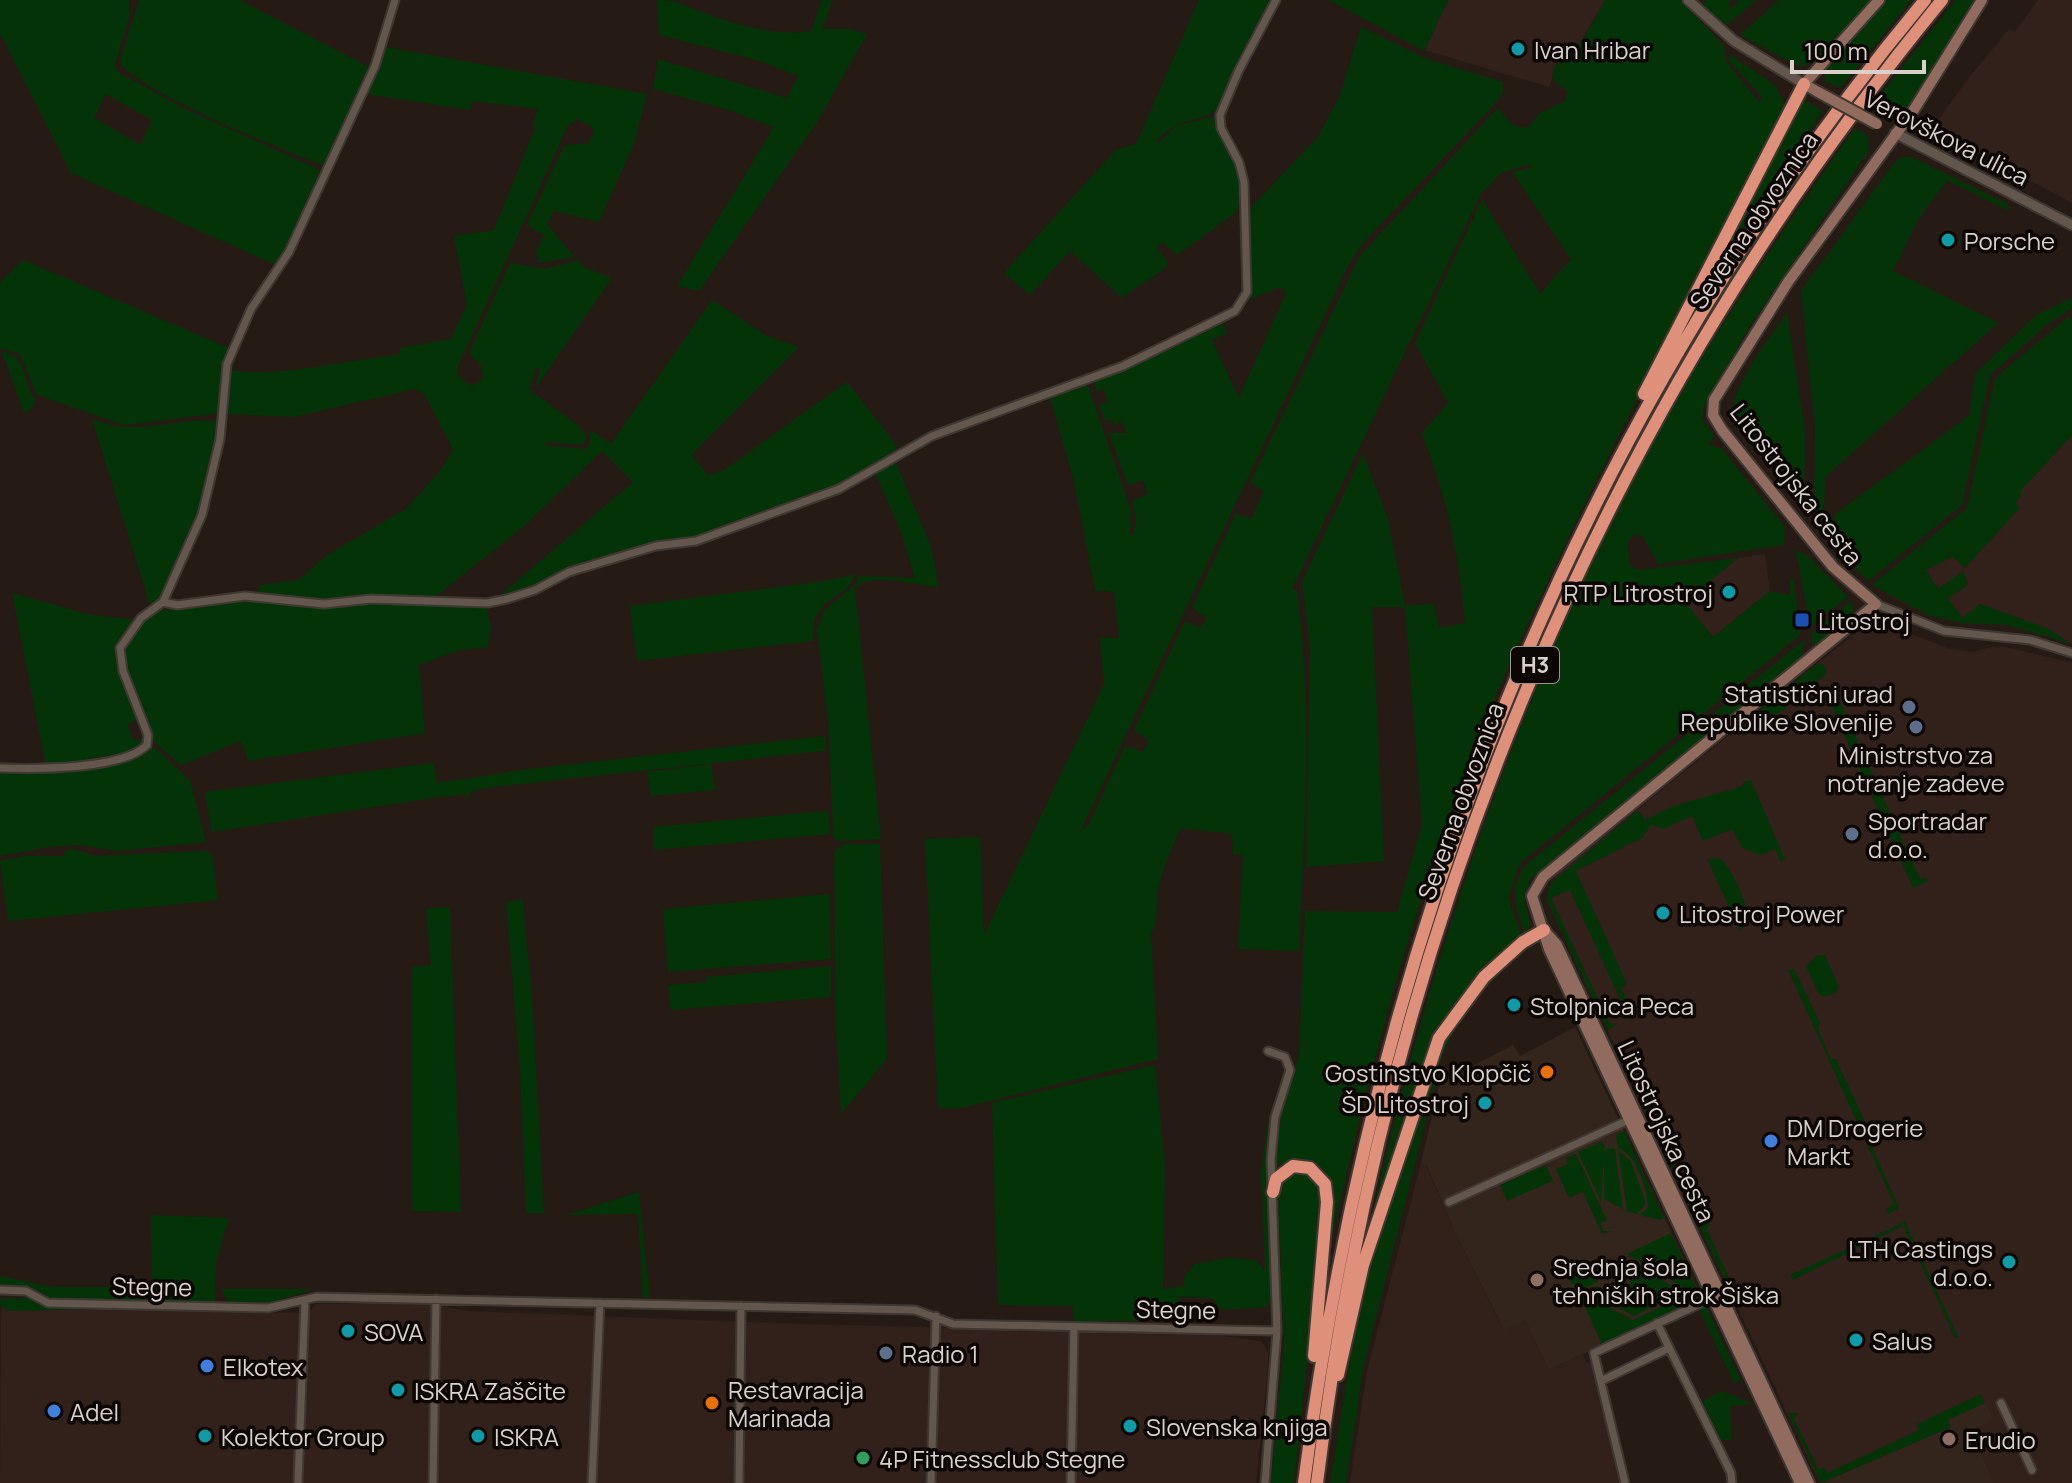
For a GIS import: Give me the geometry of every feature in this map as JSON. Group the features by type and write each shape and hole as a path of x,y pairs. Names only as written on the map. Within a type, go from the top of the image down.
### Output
{"highway":[{"name":"Severna obvoznica","path":"1317,1483 1319,1414 1331,1295 1360,1155 1416,950 1461,816 1503,706 1550,597 1616,463 1692,326 1769,207 1852,91 1925,0"},
{"name":"Severna obvoznica","path":"1304,1483 1357,1235 1406,1029 1475,816 1537,660 1615,494 1720,308 1819,159 1942,0"},
{"path":"1616,463 1629,424 1804,84"},
{"path":"1319,1414 1363,1265 1439,1038 1484,977 1523,942 1544,930"},
{"path":"1273,1192 1281,1174 1302,1165 1321,1177 1327,1193 1314,1349 1319,1414"}],"main road":[{"path":"1804,84 1879,0"},
{"path":"1895,133 1982,0"},
{"name":"Verovškova ulica","path":"1804,84 1895,133"},
{"name":"Litostrojska cesta","path":"1809,1483 1717,1296 1570,984 1552,936 1544,930 1532,900 1540,879 1876,604 1843,577 1815,545 1722,430 1713,408 1718,390 1788,282 1895,133"},
{"name":"Litostrojska cesta","path":"1717,1296 1800,1483"}],"street":[{"path":"0,768 70,767 130,755 144,749 148,735 123,671 120,648 141,618 163,602 207,501 220,439 227,364 251,309 289,252 375,66 395,0"},
{"path":"163,602 177,605 245,596 324,604 371,599 496,601 525,594 569,572 656,546 696,541 727,527 803,504 892,462 932,436 1123,366 1235,311 1247,292 1244,182 1239,162 1221,128 1220,115 1276,0"},
{"path":"1688,0 1734,41 1804,84"},
{"name":"Verovškova ulica","path":"1895,133 2072,225"},
{"path":"1876,604 1944,631 2030,640 2072,653"},
{"path":"1265,1483 1277,1331 1272,1138 1290,1070 1285,1057 1268,1051"},
{"path":"1449,1202 1633,1118"},
{"name":"Stegne","path":"0,1290 26,1291 48,1303 268,1308 305,1300 436,1299 915,1310 953,1324 1277,1331"},
{"path":"1625,1483 1594,1353 1717,1296"},
{"path":"433,1483 436,1299"},
{"path":"298,1483 305,1300"},
{"path":"592,1483 600,1303"},
{"path":"739,1483 741,1306"},
{"path":"931,1483 936,1316"},
{"path":"1657,1323 1731,1473 1732,1483"},
{"path":"1071,1483 1074,1327"},
{"path":"1601,1381 1669,1348"},
{"path":"2001,1403 2032,1470"}],"shaded area":[{"path":"1448,0 1605,0 1579,44 1563,53 1549,87 1425,50"},
{"path":"2038,0 2072,0 2072,203 1932,129 1967,80 2009,29 2015,32"},
{"path":"2072,435 2072,644 2008,625 1962,623 1928,615 1887,594 1922,572 2021,490"},
{"path":"1765,554 1770,591 1713,637 1684,602 1738,558"},
{"path":"1869,622 1881,622 1950,649 1974,652 1991,647 2010,648 2072,663 2072,1483 1994,1483 1972,1432 1951,1427 1820,1483 1546,899 1551,883 1558,874"},
{"path":"1575,1027 1702,1298 1549,1370 1525,1320 1504,1330 1454,1230 1427,1166 1421,1163 1441,1078 1455,1075 1513,1045 1520,1056"},
{"path":"1421,1163 1426,1165 1503,1329 1525,1320 1549,1370 1583,1354 1586,1362 1592,1363 1620,1483 1350,1483 1367,1371"},
{"path":"1,1298 28,1298 43,1307 62,1308 308,1313 316,1304 425,1304 469,1311 771,1323 1215,1335 1261,1341 1268,1352 1268,1369 1256,1483 0,1483"},
{"name":"Erudio","path":"1985,1403 1993,1418 1972,1432 1994,1483 1821,1483 1951,1427 1947,1420"}],"green space":[{"path":"0,0 129,0 129,17 115,64 118,72 183,108 320,170 278,266 71,173 0,33","holes":["106,94 152,120 140,145 94,118"]},
{"path":"139,0 239,0 371,68 325,166 179,102 129,72 120,61"},
{"path":"657,0 675,2 754,28 796,32 811,31 822,0 833,0 822,29 849,29 867,34 818,121 699,291 677,286 774,127 726,109 653,89 658,59 787,98 798,76 760,61 659,35"},
{"path":"1199,0 1270,0 1221,106 1206,116 1174,126 1156,141 1159,143 1176,126 1216,116 1242,185 1237,212 1177,255 1162,242 1156,248 1168,261 1167,267 1122,298 1070,251 1030,295 1004,273 1116,150 1136,144"},
{"path":"1329,0 1448,0 1425,50 1422,50"},
{"path":"1605,0 1680,0 1724,46 1727,63 1759,102 1763,98 1730,62 1729,54 1775,85 1785,104 1580,513 1479,737 1452,807 1406,948 1366,1093 1332,1238 1329,1229 1331,1186 1328,1176 1307,1160 1276,1165 1280,1117 1299,1057 1305,911 1397,912 1422,824 1405,607 1372,607 1384,861 1306,867 1310,652 1302,582 1363,453 1388,519 1405,606 1434,604 1439,628 1465,623 1451,526 1422,433 1448,403 1415,343 1482,199 1540,294 1571,259 1512,172 1532,167 1531,164 1502,172 1480,195 1292,589 1297,591 1302,635 1306,725 1299,951 1238,949 1243,855 1233,854 1232,834 1181,828 1160,881 1155,924 1151,933 1158,1059 962,1108 938,1109 925,839 980,837 984,935 1104,684 1100,638 1119,638 1114,592 1095,590 1074,481 1049,394 1086,383 1088,386 1131,510 1130,534 1134,535 1136,518 1132,501 1148,494 1143,480 1128,485 1109,433 1127,433 1122,422 1114,425 1111,419 1105,421 1099,405 1108,402 1103,389 1096,392 1094,380 1221,321 1227,333 1212,340 1239,398 1286,293 1281,287 1248,300 1244,215 1318,137 1340,95 1361,27 1427,59 1503,82 1503,93 1490,109 1363,243 1348,266 1079,834 1090,822 1125,746 1143,752 1149,740 1134,730 1185,621 1201,628 1207,618 1192,608 1236,513 1251,519 1264,491 1250,483 1360,256 1498,108 1514,125 1529,127 1539,114 1565,101 1568,92 1552,78 1554,70 1559,61 1582,40"},
{"path":"1707,0 1731,0 1728,4 1732,8 1740,0 1756,0 1727,25 1701,7"},
{"path":"1779,0 1872,0 1815,62 1800,67 1740,35"},
{"path":"1885,0 1911,0 1840,88 1825,81 1826,67"},
{"path":"1956,0 1977,0 1905,111 1888,114 1872,105"},
{"path":"386,47 647,94 634,144 599,222 554,211 547,224 574,257 539,263 536,252 544,235 529,227 528,223 564,146 587,143 594,133 592,127 578,119 568,125 458,366 457,375 472,386 483,378 481,366 469,353 510,263 545,269 580,260 581,266 612,278 535,389 540,369 536,367 529,389 581,428 587,439 581,445 548,442 544,445 585,449 590,443 590,430 611,444 712,300 767,336 799,347 691,455 709,476 724,470 847,382 897,446 896,457 825,493 690,540 570,569 539,585 496,599 633,482 602,451 522,528 431,600 324,602 256,595 261,585 299,580 326,556 406,509 441,470 453,449 424,394 415,389 293,417 225,414 229,369 265,372 312,368 399,355 400,348 451,339 467,305 454,236 494,230 535,128 532,126 538,109 473,101 470,110 366,94"},
{"path":"1806,101 1823,111 1699,297 1799,102"},
{"path":"1855,128 1868,136 1868,152 1750,326 1703,408 1703,420 1714,436 1708,444 1722,449 1785,527 1784,545 1658,564 1643,537 1634,534 1627,544 1630,566 1639,570 1738,558 1685,602 1713,637 1770,591 1790,595 1790,579 1794,579 1800,635 1520,863 1508,898 1522,938 1484,971 1430,1045 1369,1229 1408,1069 1455,912 1509,756 1572,604 1632,480 1701,359 1776,242"},
{"path":"1903,157 1911,157 2008,204 2009,211 1947,180 1918,220 1893,271 1998,323 1825,477 1824,513 1814,507 1815,427 1801,291 1894,163"},
{"path":"23,260 231,349 220,382 220,413 124,425 37,395 19,353 0,349 0,283"},
{"path":"2072,298 2072,308 2048,324 1990,375 1962,505 1868,581 1828,540 1835,514 1969,416 1975,374 2036,315"},
{"path":"1787,312 1805,431 1804,508 1734,424 1733,411 1742,382"},
{"path":"2068,317 2072,320 2072,435 2021,490 2021,497 2015,503 2020,508 1965,568 1953,557 1926,570 1938,589 1963,571 1968,585 1948,598 1962,618 1980,604 2047,628 2072,644 2008,625 1962,623 1928,615 1872,585 1967,508 1995,378"},
{"path":"2,352 16,358 35,399 33,408 24,413"},
{"path":"92,419 125,427 219,421 203,506 162,599 151,608"},
{"path":"896,463 931,547 939,587 882,580 862,583 855,589 881,839 837,841 833,836 829,729 817,629 824,611 856,584 859,576 915,578 901,532 875,473"},
{"path":"1796,550 1808,556 1848,597 1810,627"},
{"path":"855,574 845,589 823,606 817,615 813,641 637,661 630,606 832,580"},
{"path":"12,593 91,615 135,620 117,649 138,720 127,725 134,741 145,738 140,750 46,766"},
{"path":"245,598 327,607 370,602 486,605 491,626 488,647 459,650 419,665 425,733 248,761 241,741 181,765 157,744 144,722 128,678 126,639 156,612"},
{"path":"1851,601 1854,614 1814,649 1811,634"},
{"path":"1804,640 1802,655 1787,671 1530,879 1524,900 1531,926 1525,932 1515,897 1521,872 1527,864"},
{"path":"1817,664 1823,664 1827,672 1823,677 1784,703 1786,709 1754,725 1756,730 1742,736 1745,722"},
{"path":"1835,691 1920,879 1926,877 1928,881 1913,888 1826,694"},
{"path":"825,736 825,751 486,788 472,791 467,799 466,794 433,798 212,832 205,792 434,763 437,783 529,769"},
{"path":"154,747 190,780 206,842 118,851 77,845 0,856 0,772 70,769"},
{"path":"711,764 715,790 651,796 647,772"},
{"path":"1751,780 1785,859 1781,863 1775,849 1760,855 1742,848 1732,829 1703,841 1692,816 1663,829 1651,825 1642,838 1576,871 1627,984 1621,988 1634,1014 1630,1021 1570,890 1551,898 1609,1023 1616,1024 1608,1031 1546,899 1551,883 1638,810 1645,820 1673,806 1743,786 1743,782"},
{"path":"828,811 830,834 654,850 653,827"},
{"path":"844,844 880,844 887,1059 841,1114 836,1028 834,852"},
{"path":"73,849 96,856 207,851 212,854 218,900 8,921 0,861 25,856 63,856 65,851"},
{"path":"1719,858 1734,878 1748,913 1750,920 1740,930 1707,859"},
{"path":"830,894 831,959 668,972 663,909"},
{"path":"523,900 532,995 544,1213 526,1213 520,1070 506,902"},
{"path":"450,907 461,1212 412,1211 412,967 431,965 426,909"},
{"path":"1526,947 1474,999 1455,1028 1442,1057 1363,1369 1346,1483 1330,1483 1362,1287 1441,1043 1481,986"},
{"path":"1825,955 1839,987 1836,993 1824,997 1819,994 1806,967 1816,956"},
{"path":"831,966 831,997 671,1010 668,985 707,982 707,977"},
{"path":"1794,969 1820,1022 1818,1029 1831,1059 1836,1059 1865,1122 1863,1125 1899,1208 1888,1214 1886,1210 1894,1204 1788,970"},
{"path":"1623,1052 1695,1206 1701,1204 1697,1212 1693,1212 1619,1054"},
{"path":"1155,1065 1165,1167 1163,1289 1184,1286 1184,1277 1195,1264 1227,1258 1256,1260 1265,1271 1261,1171 1268,1123 1272,1293 1267,1307 1222,1310 1211,1298 1180,1297 1178,1308 1139,1321 1074,1321 1072,1306 998,1305 992,1103"},
{"path":"1624,1131 1664,1218 1660,1220 1640,1215 1648,1207 1647,1199 1636,1165 1618,1148 1616,1135"},
{"path":"1601,1142 1605,1145 1601,1202 1578,1152"},
{"path":"1608,1148 1615,1149 1623,1209 1604,1199 1604,1152"},
{"path":"1618,1150 1631,1161 1645,1201 1644,1207 1636,1214 1627,1211"},
{"path":"1576,1154 1607,1220 1600,1223 1604,1231 1612,1231 1602,1234 1583,1192 1569,1198 1556,1169 1568,1164 1566,1158"},
{"path":"1546,1165 1553,1181 1507,1201 1500,1185"},
{"path":"1299,1171 1319,1182 1322,1198 1319,1252 1294,1483 1271,1483 1284,1345 1278,1194 1281,1184"},
{"path":"639,1192 650,1297 643,1298 638,1214 567,1215"},
{"path":"151,1215 229,1218 216,1263 215,1302 53,1299 29,1287 0,1284 0,1276 52,1287 152,1287"},
{"path":"1705,1219 1711,1225 1706,1228 1739,1299 1735,1301 1698,1223"},
{"path":"1905,1222 1958,1337 1955,1338 1903,1226 1793,1280 1790,1275"},
{"path":"1671,1233 1701,1298 1627,1254"},
{"path":"1629,1259 1682,1292 1634,1316 1587,1291 1596,1286 1615,1293 1630,1286"},
{"path":"1591,1263 1598,1282 1583,1289 1570,1282 1567,1275"},
{"path":"221,1289 308,1291 269,1303 229,1302"},
{"path":"1584,1294 1633,1320 1686,1295 1694,1300 1597,1347 1601,1342 1580,1296"},
{"path":"29,1298 41,1306 102,1309 9,1311 0,1305 0,1299"},
{"path":"1706,1306 1741,1380 1734,1383 1699,1309"},
{"path":"1722,1391 1752,1404 1730,1406 1732,1440 1721,1440 1702,1401"},
{"path":"1981,1394 1985,1403 1948,1420 1951,1427 1821,1483 1788,1413 1799,1413 1794,1418 1818,1469 1824,1467 1827,1473 1919,1430 1917,1424"}],"place":[{"name":"Ivan Hribar","path":"1518,49"},
{"name":"Porsche","path":"1948,240"},
{"name":"RTP Litrostroj","path":"1729,592"},
{"name":"Litostroj","path":"1802,620"},
{"name":"Statistični urad Republike Slovenije","path":"1909,707"},
{"name":"Ministrstvo za notranje zadeve","path":"1916,727"},
{"name":"Sportradar d.o.o.","path":"1852,834"},
{"name":"Litostroj Power","path":"1663,913"},
{"name":"Stolpnica Peca","path":"1514,1005"},
{"name":"Gostinstvo Klopčič","path":"1547,1072"},
{"name":"ŠD Litostroj","path":"1485,1103"},
{"name":"DM Drogerie Markt","path":"1771,1141"},
{"name":"LTH Castings d.o.o.","path":"2009,1262"},
{"name":"Srednja šola tehniških strok Šiška","path":"1537,1280"},
{"name":"SOVA","path":"348,1331"},
{"name":"Salus","path":"1856,1340"},
{"name":"Radio 1","path":"886,1353"},
{"name":"Elkotex","path":"207,1366"},
{"name":"ISKRA Zaščite","path":"398,1390"},
{"name":"Restavracija Marinada","path":"712,1403"},
{"name":"Adel","path":"54,1411"},
{"name":"Slovenska knjiga","path":"1130,1426"},
{"name":"Kolektor Group","path":"205,1436"},
{"name":"ISKRA","path":"478,1436"},
{"name":"Erudio","path":"1949,1439"},
{"name":"4P Fitnessclub Stegne","path":"863,1458"}]}
